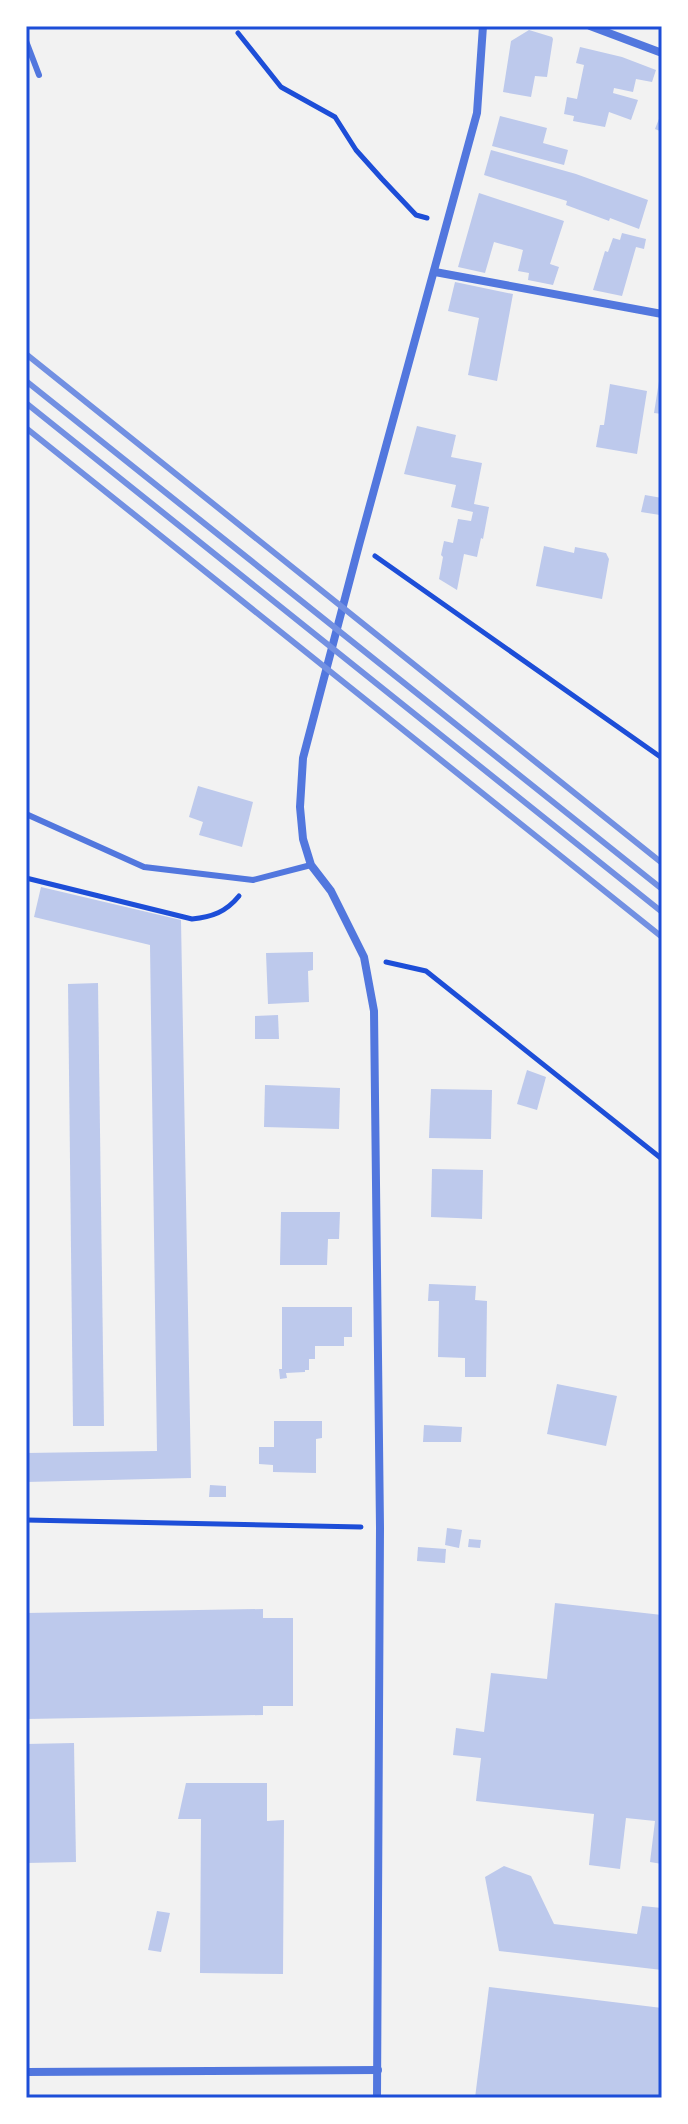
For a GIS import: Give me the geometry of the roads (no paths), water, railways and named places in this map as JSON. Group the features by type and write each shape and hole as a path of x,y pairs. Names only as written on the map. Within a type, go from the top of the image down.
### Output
{"street":[{"path":"377,2098 380,1528 374,1011 364,957 331,891 311,865 303,839 300,807 303,758 477,113 483,26"},
{"path":"590,26 662,53"},
{"path":"435,272 662,314"},
{"path":"26,2072 378,2070"}],"lane":[{"path":"26,41 39,75"},
{"path":"26,814 144,867 253,880 311,865"}],"railway":[{"path":"26,354 662,863"},
{"path":"26,381 662,889"},
{"path":"26,403 662,912"},
{"path":"26,428 662,937"}]}
